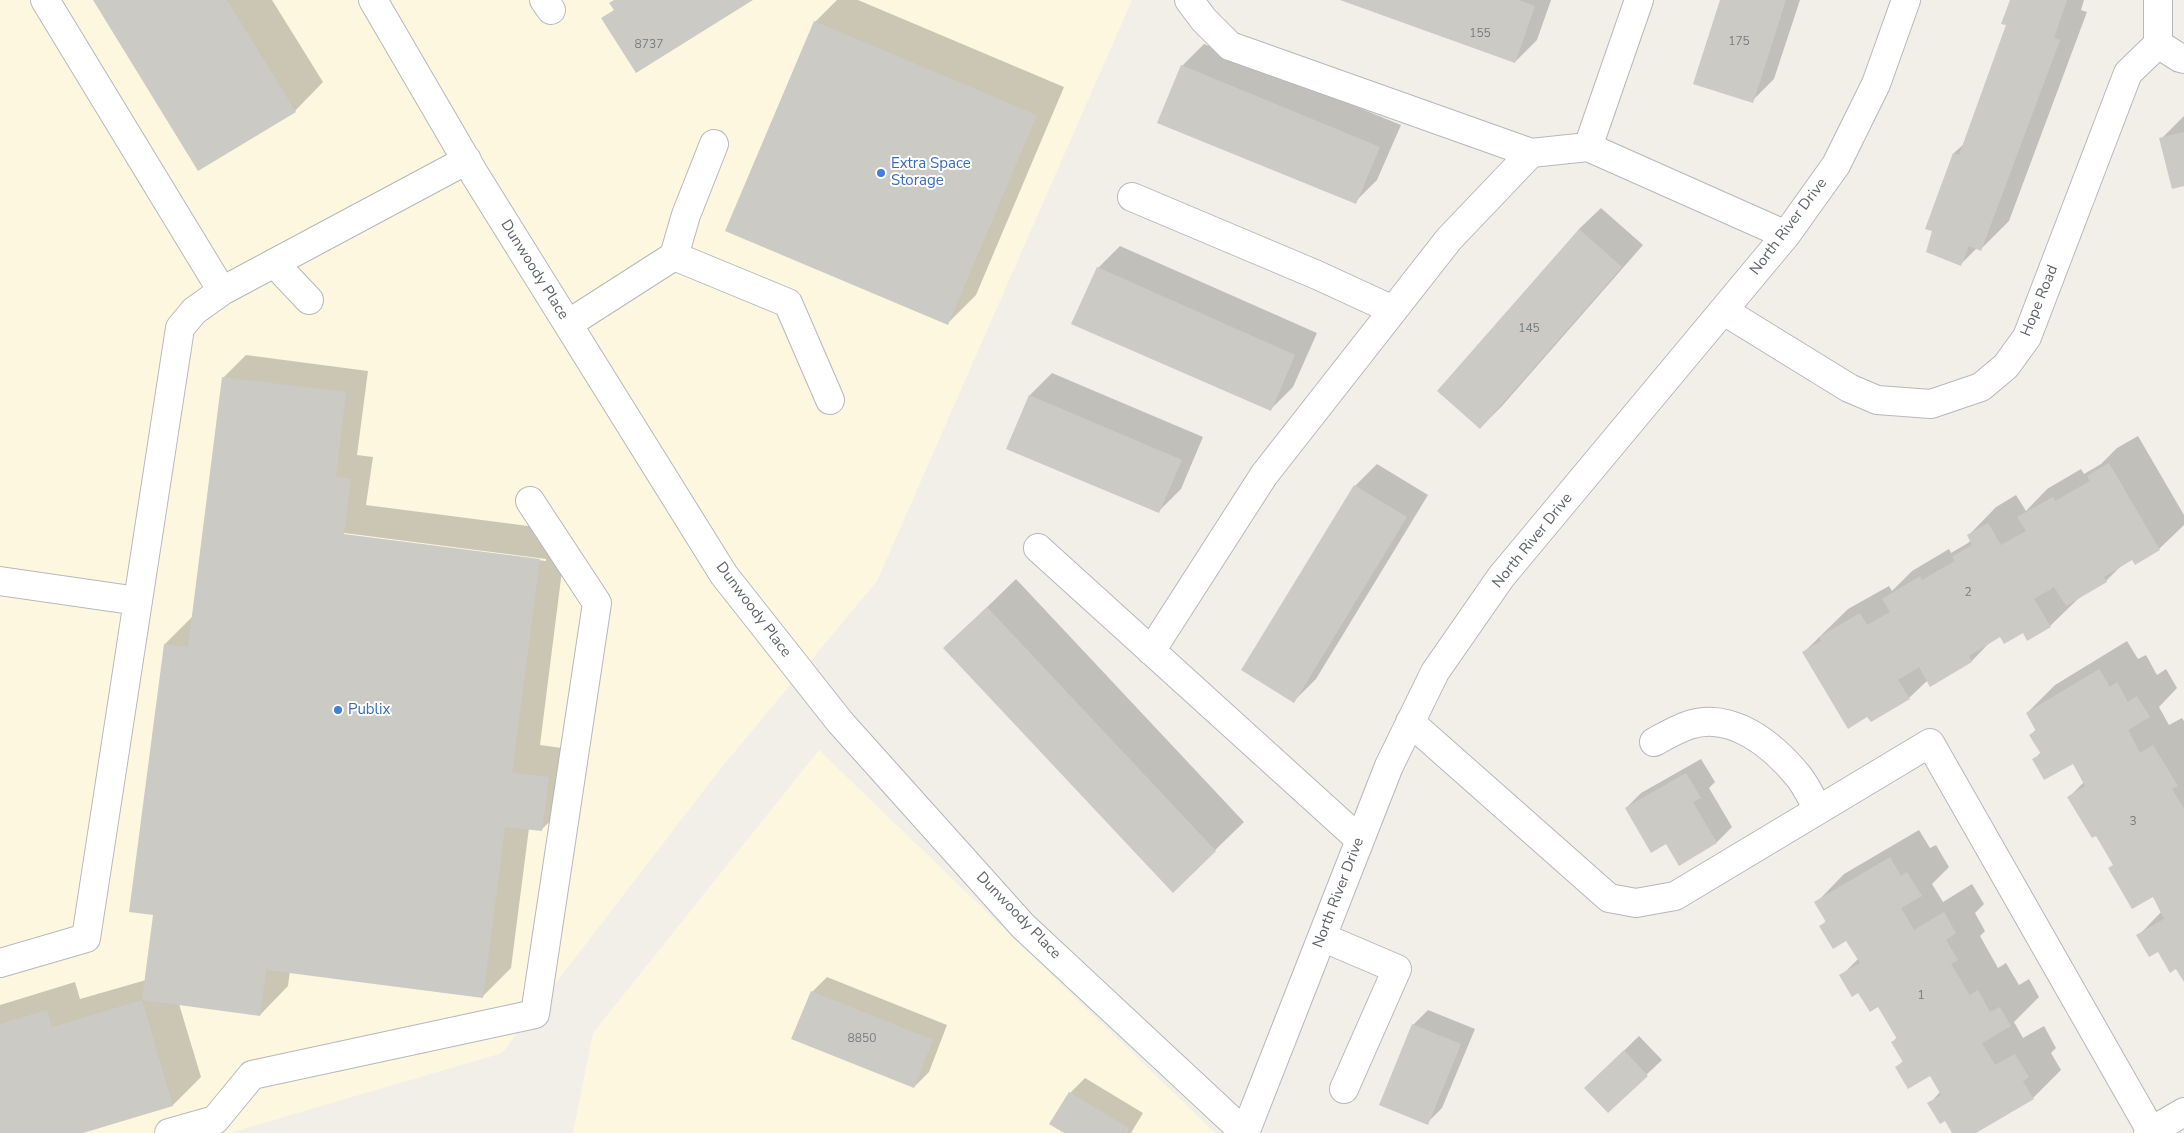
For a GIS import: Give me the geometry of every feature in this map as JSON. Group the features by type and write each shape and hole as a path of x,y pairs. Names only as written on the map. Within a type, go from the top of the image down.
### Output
{"street":[{"path":"45,0 222,291"},
{"name":"Dunwoody Place","path":"373,0 467,160 724,575 840,722 1024,926 1245,1133"},
{"path":"1189,0 1204,20 1230,46 1531,153 1588,148 1786,236"},
{"path":"1588,148 1639,0"},
{"name":"North River Drive","path":"1245,1133 1388,766 1435,672 1501,576 1786,236 1836,165 1876,84 1906,0"},
{"path":"2158,0 2158,44 2184,59"},
{"name":"Hope Road","path":"1724,311 1849,388 1878,400 1930,404 1981,387 2006,366 2027,337 2128,73 2158,44"},
{"path":"568,324 674,256 686,215 714,144"},
{"path":"1151,651 1264,475 1449,239 1531,153"},
{"path":"0,963 86,938 180,328 194,311 222,291 467,160"},
{"path":"1132,197 1317,275 1393,310"},
{"path":"674,256 788,303 830,400"},
{"path":"274,263 309,300"},
{"path":"169,1133 215,1120 252,1075 535,1014 597,603 530,501"},
{"path":"1038,548 1360,840"},
{"path":"0,581 138,601"},
{"path":"1654,742 1689,725 1717,721 1749,731 1778,755 1799,777 1818,810"},
{"path":"1410,722 1609,898 1636,903 1675,896 1930,743 2150,1132 2184,1112"},
{"path":"1322,937 1397,969 1344,1089"}],"shaded area":[{"path":"0,0 1132,0 877,581 721,768 502,1053 229,1133 0,1133"},
{"path":"819,750 1215,1133 573,1133 593,1033"}],"building":[{"path":"93,0 227,0 296,112 198,171"},
{"path":"614,0 753,0 636,73 601,18 614,10 609,3"},
{"path":"1340,0 1519,0 1535,6 1515,63"},
{"path":"1720,0 1786,0 1753,103 1693,84"},
{"path":"2010,0 2067,0 2054,38 2060,40 1981,251 1969,246 1961,266 1926,252 1932,231 1925,229 1953,153 1959,155 2006,25 2001,24"},
{"name":"Extra Space Storage","path":"814,21 1037,115 948,325 725,231"},
{"path":"1181,65 1380,147 1356,204 1157,123"},
{"path":"2184,132 2184,186 2172,189 2159,138"},
{"path":"1579,229 1622,267 1480,429 1437,391"},
{"path":"1097,267 1295,355 1271,411 1071,324"},
{"name":"Publix","path":"222,377 346,392 336,477 351,479 344,534 540,559 512,773 549,777 542,831 505,827 483,998 266,970 260,1016 142,1000 153,915 129,912 164,644 188,647"},
{"path":"1029,395 1182,460 1159,513 1006,449"},
{"path":"2109,463 2160,550 2135,565 2132,560 2104,577 2107,582 2066,606 2054,587 2034,599 2051,627 2027,641 2023,633 2004,644 2000,637 1969,656 1972,662 1930,687 1919,667 1898,680 1910,699 1871,722 1867,717 1848,729 1802,652 1821,641 1819,637 1860,613 1867,625 1890,612 1882,599 1920,576 1922,580 1955,561 1952,557 1972,545 1967,535 1988,523 2001,545 2026,531 2017,517 2053,497 2055,501 2090,481 2087,476"},
{"path":"1354,485 1407,517 1294,703 1241,670"},
{"path":"987,607 1216,851 1173,893 943,648"},
{"path":"2099,669 2110,687 2117,682 2128,702 2137,696 2150,717 2128,730 2140,753 2153,745 2178,786 2172,789 2184,809 2184,982 2176,969 2170,973 2158,952 2149,957 2136,935 2164,919 2153,897 2132,909 2108,868 2113,865 2096,836 2092,838 2067,797 2085,786 2073,764 2044,780 2032,759 2041,754 2029,735 2036,731 2026,713"},
{"path":"1686,773 1701,798 1693,802 1717,843 1679,866 1666,844 1651,853 1625,808"},
{"path":"1890,857 1901,876 1907,872 1922,896 1901,908 1914,930 1944,912 1956,933 1946,940 1958,960 1951,964 1970,995 1978,990 1990,1012 2000,1007 2011,1026 1982,1043 1995,1065 2015,1054 2029,1077 2023,1081 2034,1099 1976,1133 1952,1133 1945,1121 1940,1124 1927,1103 1941,1095 1930,1076 1908,1089 1895,1067 1903,1062 1891,1042 1897,1039 1878,1007 1870,1012 1858,993 1852,997 1839,975 1860,963 1846,941 1833,949 1819,926 1826,922 1814,902"},
{"path":"811,991 933,1040 914,1088 791,1039"},
{"path":"142,1000 173,1106 83,1133 0,1133 0,1024 47,1010 52,1027"},
{"path":"1412,1024 1461,1044 1428,1125 1379,1105"},
{"path":"1624,1050 1648,1076 1608,1113 1584,1088"},
{"path":"1069,1092 1129,1128 1126,1133 1064,1133 1049,1124"}],"place":[{"name":"Extra Space Storage","path":"881,173"},
{"name":"Publix","path":"338,710"}]}
